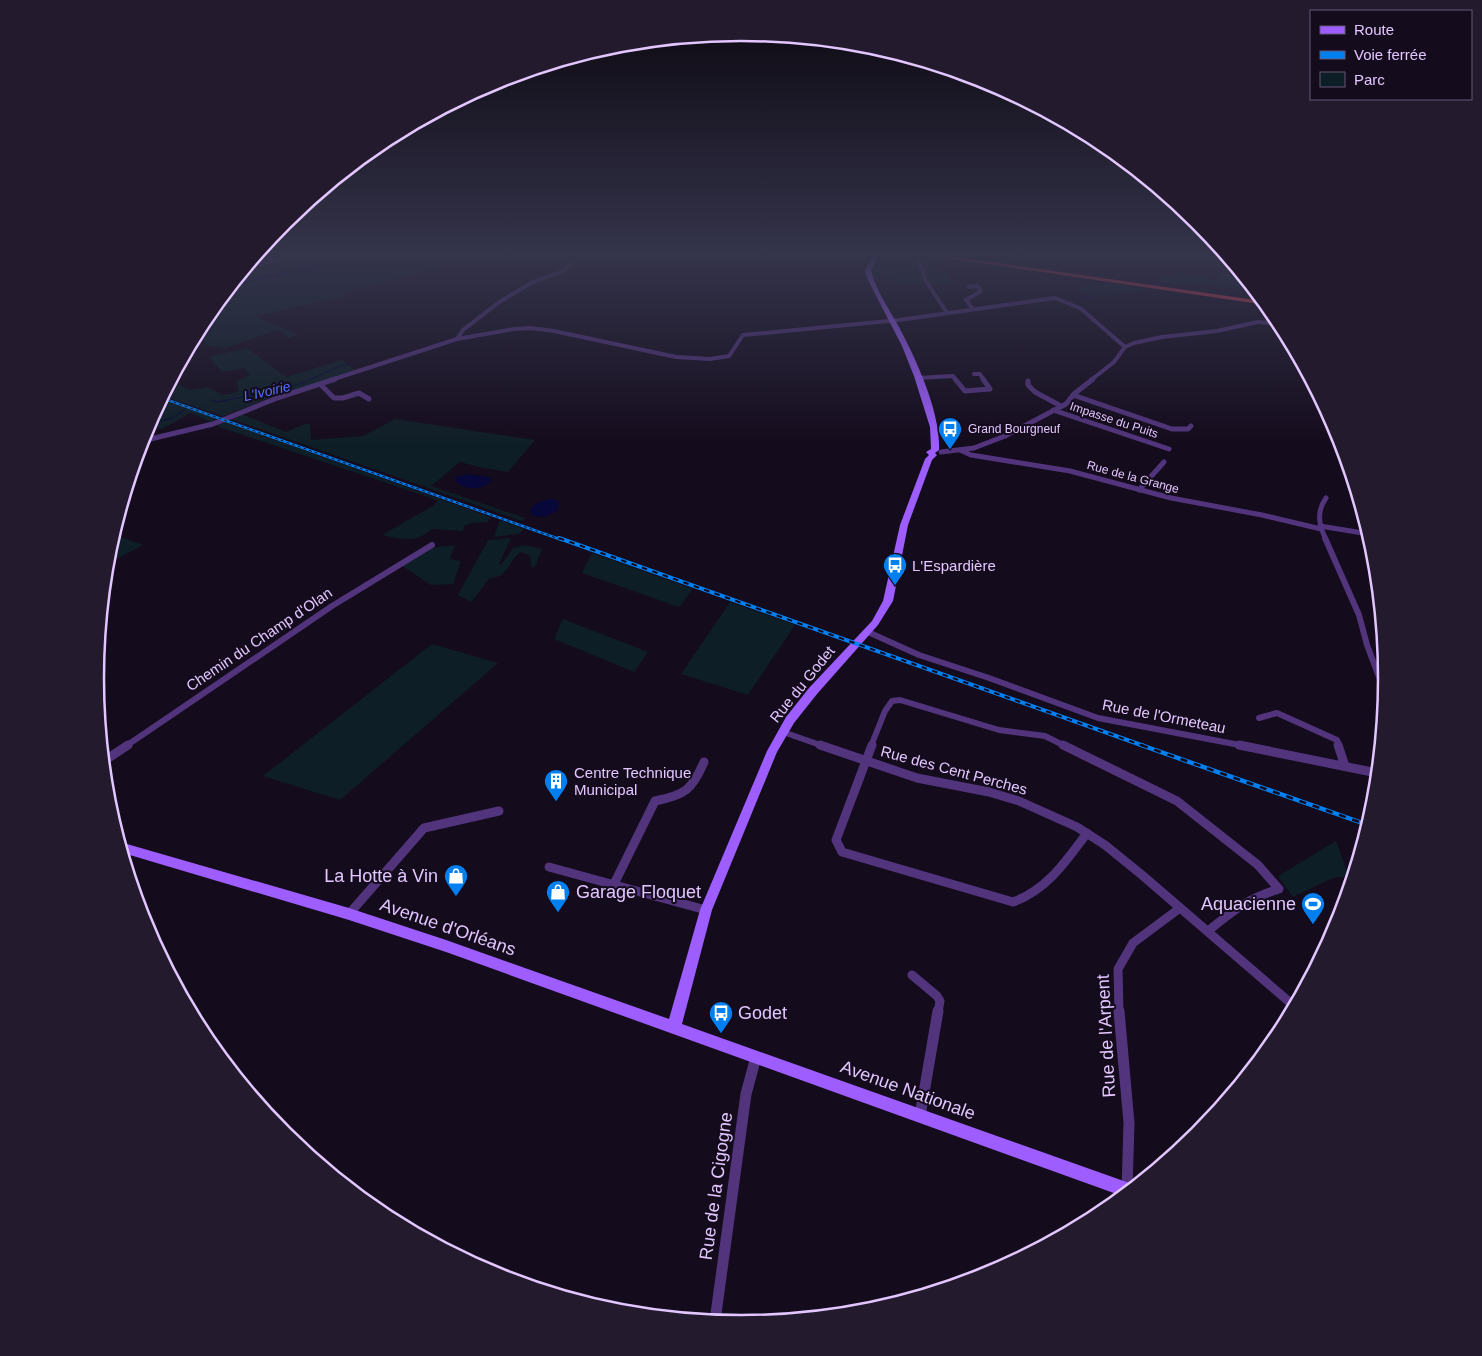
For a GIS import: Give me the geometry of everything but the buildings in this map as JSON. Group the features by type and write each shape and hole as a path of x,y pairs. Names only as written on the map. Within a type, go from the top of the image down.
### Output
{"street":[{"path":"457,339 464,330 477,319"},
{"path":"151,439 213,424 277,398 457,339 531,328 676,357 710,359 729,356 743,335 903,319"},
{"path":"1093,319 1125,347"},
{"path":"892,321 901,337 932,418 937,443 936,452"},
{"path":"960,450 992,442 1061,406 1114,362 1125,347 1162,336 1217,331 1261,322 1270,325"},
{"path":"917,378 953,376 966,391 990,389 980,374 974,374"},
{"path":"1028,381 1028,385 1035,392 1061,406"},
{"path":"321,385 334,398 343,398 359,393 369,399"},
{"path":"1073,395 1172,429 1188,429 1191,426"},
{"name":"Impasse du Puits","path":"1052,410 1170,449"},
{"name":"Rue de la Grange","path":"936,452 960,450 968,455 1070,471 1181,500 1320,528 1361,533"},
{"name":"Rue du Godet","path":"674,1026 706,910 762,773 783,732 813,691 880,618 888,601 904,525 929,460 936,452"},
{"path":"1139,490 1164,462"},
{"path":"1326,498 1320,508 1320,528 1356,608 1378,672"},
{"name":"Chemin du Champ d'Olan","path":"110,757 332,606 432,546"},
{"name":"Rue de l'Ormeteau","path":"868,632 919,655 989,678 1098,718 1182,732 1370,772"},
{"path":"1088,833 1051,879 1025,899 1013,902 857,858 842,852 836,840 865,760 880,727 884,710 892,701 900,700 999,730 1045,736 1177,802 1258,865 1279,889 1254,897 1235,909 1208,931"},
{"path":"1259,718 1277,713 1337,740 1345,766"},
{"name":"Rue des Cent Perches","path":"783,732 916,778 989,792 1018,800 1088,833 1120,857 1289,1001"},
{"path":"614,884 655,801 679,795 694,786 704,762"},
{"path":"349,914 424,828 499,811"},
{"name":"Avenue d'Orléans","path":"128,849 349,914 674,1026"},
{"path":"549,866 706,910"},
{"name":"Rue de l'Arpent","path":"1128,1184 1129,1123 1118,1000 1118,969 1133,942 1180,908"},
{"path":"912,975 918,983 936,992 940,1001 920,1116"},
{"name":"Avenue Nationale","path":"674,1026 874,1100 1122,1188"},
{"name":"Rue de la Cigogne","path":"716,1314 746,1094 756,1057"}],"green space":[{"path":"215,319 263,319 299,335 288,338 281,331 274,331 225,348 206,345 205,341 202,341"},
{"path":"247,348 286,377 342,360 355,370 318,384 276,395 223,416 169,398 177,384 190,390 207,387 223,395 238,392 237,381 250,375 245,368 222,372 209,357"},
{"path":"167,402 217,418 211,422 191,413 162,429 156,428"},
{"path":"239,413 286,432 305,424 310,424 311,440 363,436 395,419 535,440 508,472 460,462 431,486 525,518 522,521 228,418"},
{"path":"223,421 490,517 488,522 472,523 464,526 463,531 431,529 426,534 414,539 382,535 436,504 437,500 214,425"},
{"path":"500,520 524,529 519,534 494,537"},
{"path":"120,537 143,545 115,560"},
{"path":"511,538 499,564 501,565 513,548 525,545 542,549 535,567 531,567 530,556 521,552 505,572 490,578 471,602 458,595 488,540"},
{"path":"455,545 450,559 461,561 453,584 431,585 401,565 428,548"},
{"path":"592,553 693,589 679,607 582,573"},
{"path":"730,602 795,625 748,695 681,674"},
{"path":"563,619 648,652 634,672 554,639"},
{"path":"432,644 498,663 340,800 263,776"},
{"path":"1336,841 1347,872 1346,877 1335,877 1293,897 1278,876"}],"shaded area":[{"path":"466,474 490,477 491,481 478,488 464,487 456,482 456,477"},
{"path":"549,499 557,500 559,503 557,511 544,517 534,516 530,512 532,506"}],"waterway":[{"name":"L'Ivoirie","path":"210,400 218,402 289,387 350,364"},
{"name":"L'Ivoirie","path":"158,422 172,418 184,410"}],"railway":[{"path":"168,400 562,540"},
{"path":"559,538 1144,746"},
{"path":"1141,745 1361,823"}],"place":[{"name":"Grand Bourgneuf","path":"950,450"},
{"name":"L'Espardière","path":"895,586"},
{"name":"Centre Technique Municipal","path":"556,802"},
{"name":"La Hotte à Vin","path":"456,897"},
{"name":"Garage Floquet","path":"558,913"},
{"name":"Aquacienne","path":"1313,925"},
{"name":"Godet","path":"721,1034"}]}
